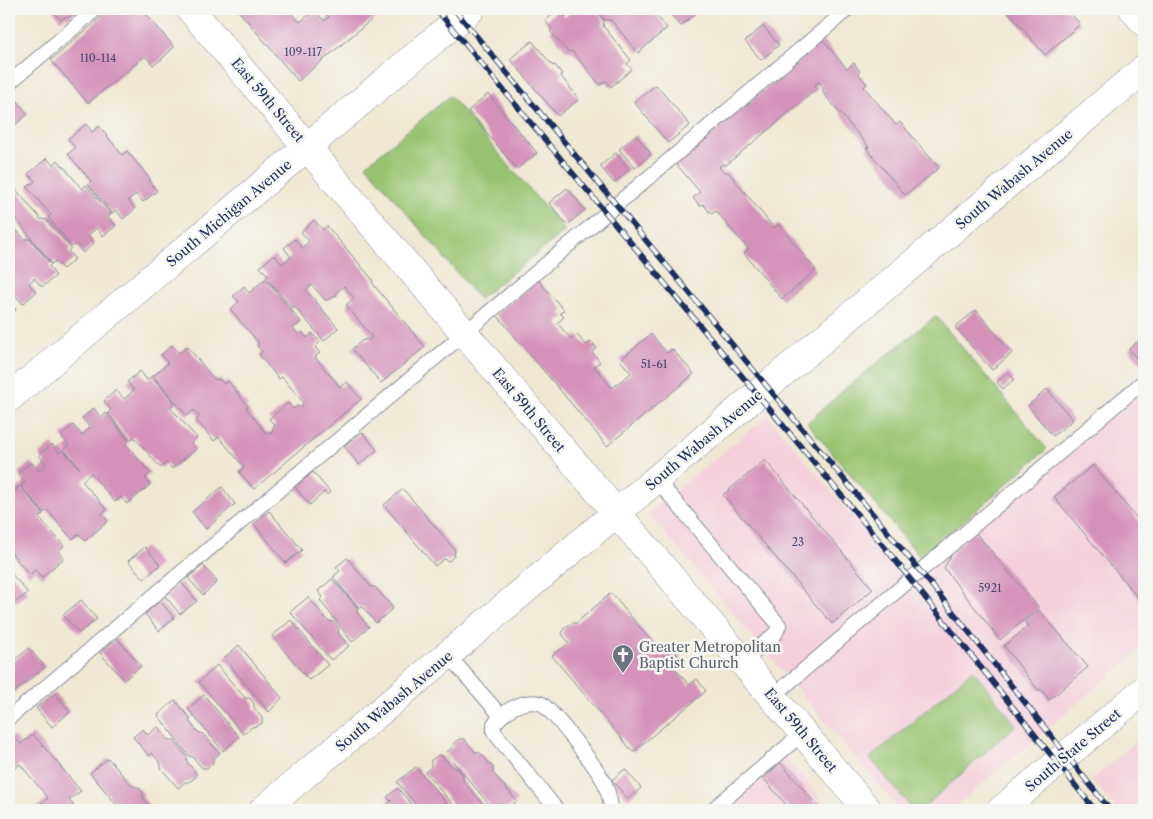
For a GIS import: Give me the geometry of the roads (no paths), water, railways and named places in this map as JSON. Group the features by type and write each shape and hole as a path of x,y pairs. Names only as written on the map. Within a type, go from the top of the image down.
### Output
{"street":[{"name":"East 59th Street","path":"190,9 868,810"},
{"name":"South Michigan Avenue","path":"9,398 471,9"},
{"path":"1133,9 1144,22"},
{"name":"South Wabash Avenue","path":"263,810 1144,69"},
{"name":"South State Street","path":"1001,810 1144,690"}],"lane":[{"path":"9,83 96,9"},
{"path":"9,718 848,9"},
{"path":"772,696 1144,381"},
{"path":"656,480 779,625 776,633 743,662"},
{"path":"448,655 501,716"},
{"path":"557,810 494,732 494,724 514,706 530,702 543,704 562,724 605,783 611,810"},
{"path":"712,810 802,732"}],"railway":[{"path":"436,9 887,550 1095,810"},
{"path":"454,9 930,583 1110,810"}],"place":[{"name":"Greater Metropolitan Baptist Church","path":"623,674"}]}
